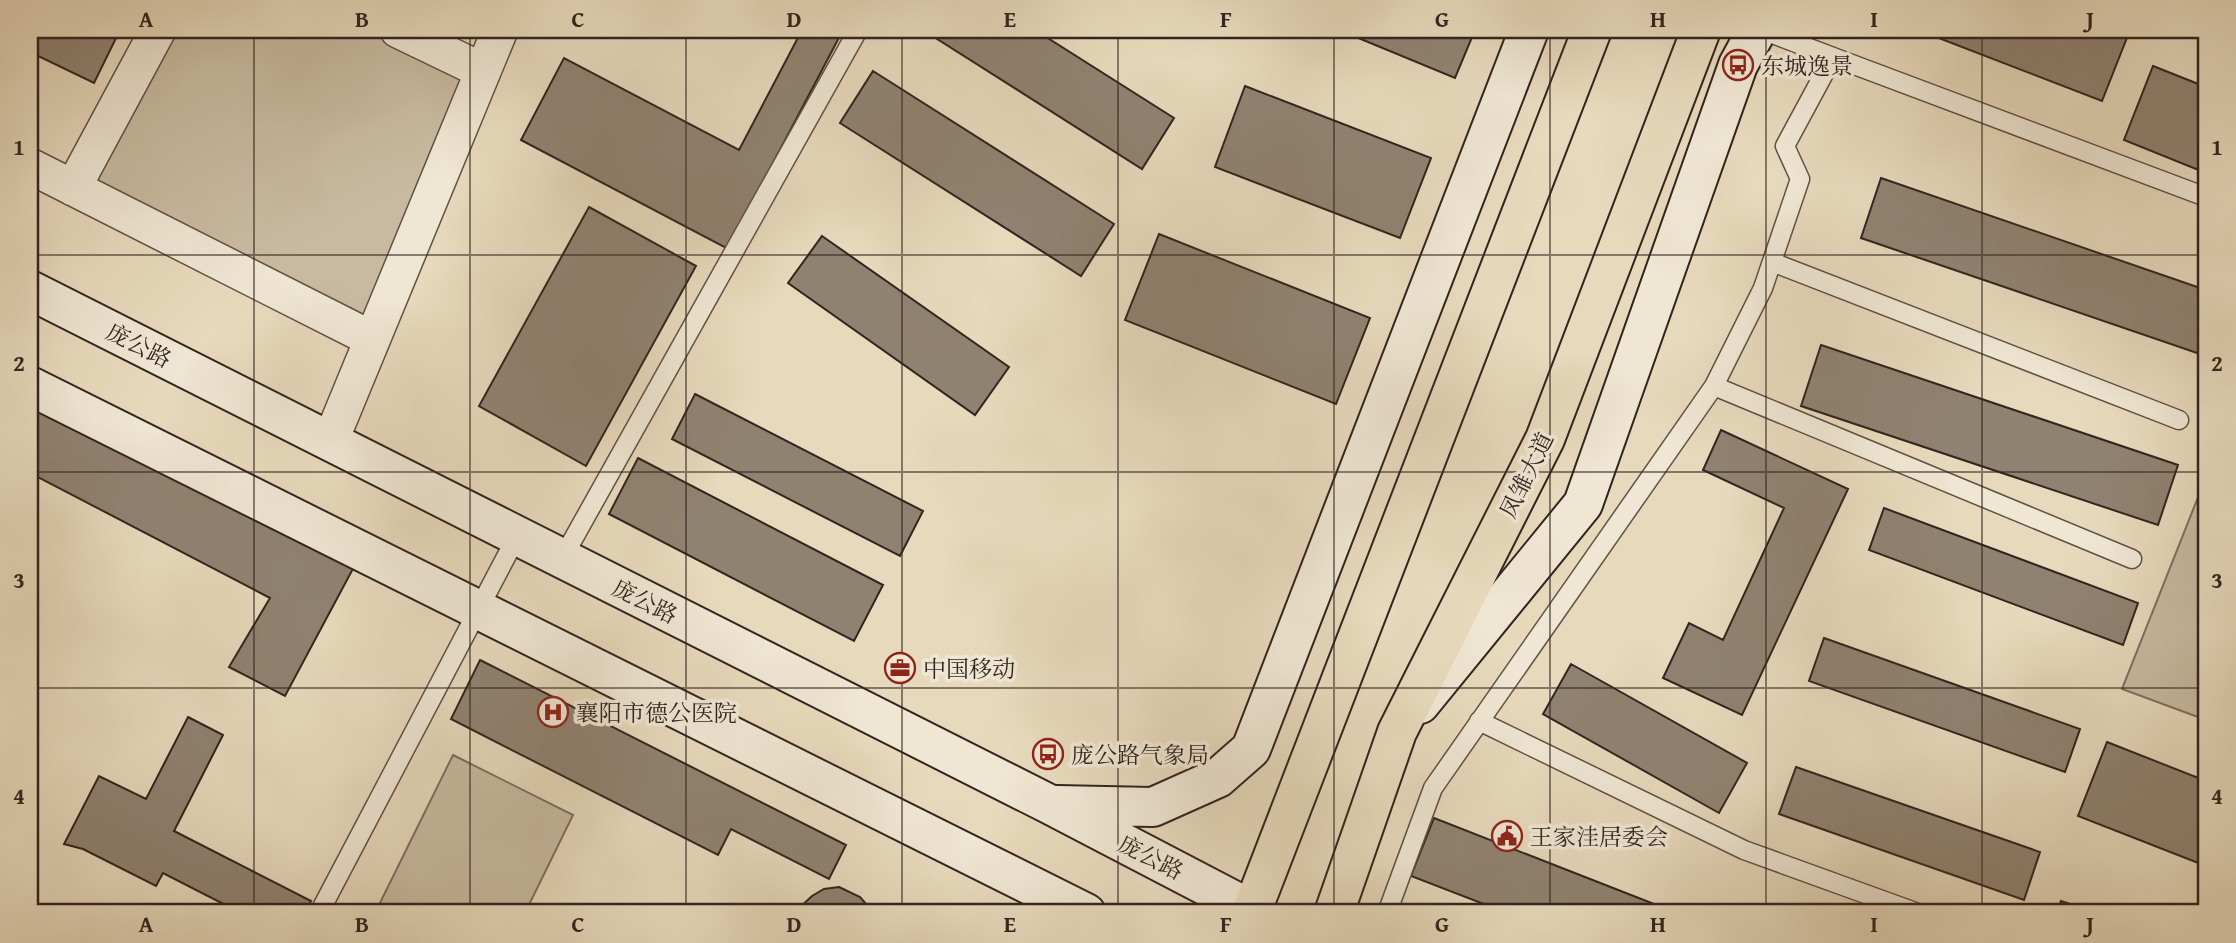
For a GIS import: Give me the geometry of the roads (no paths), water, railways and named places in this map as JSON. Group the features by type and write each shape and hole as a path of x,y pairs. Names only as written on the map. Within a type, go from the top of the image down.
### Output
{"main road":[{"path":"1049,804 1153,807 1218,778 1251,749 1528,30"},
{"path":"1254,912 1592,30"},
{"name":"凤雏大道","path":"1334,913 1397,732 1545,439 1701,30"},
{"path":"1397,732 1583,504 1738,65 1759,30"},
{"name":"庞公路","path":"30,290 1049,804 1254,912"},
{"path":"30,386 1086,913"}],"street":[{"path":"73,188 158,30"},
{"path":"398,30 483,71"},
{"path":"330,442 500,30"},
{"path":"30,166 372,339"}],"lane":[{"path":"562,559 858,30"},
{"path":"1759,30 2206,197"},
{"path":"1387,913 1433,788 1714,386 1763,288 1800,179 1785,146 1833,57"},
{"path":"1772,262 2179,419"},
{"path":"1714,386 2132,559"},
{"path":"319,913 517,536"},
{"path":"1479,721 1744,850 1919,913"}],"place":[{"name":"东城逸景","path":"1738,65"},
{"name":"中国移动","path":"900,668"},
{"name":"襄阳市德公医院","path":"553,712"},
{"name":"庞公路气象局","path":"1048,754"},
{"name":"王家洼居委会","path":"1507,836"}]}
